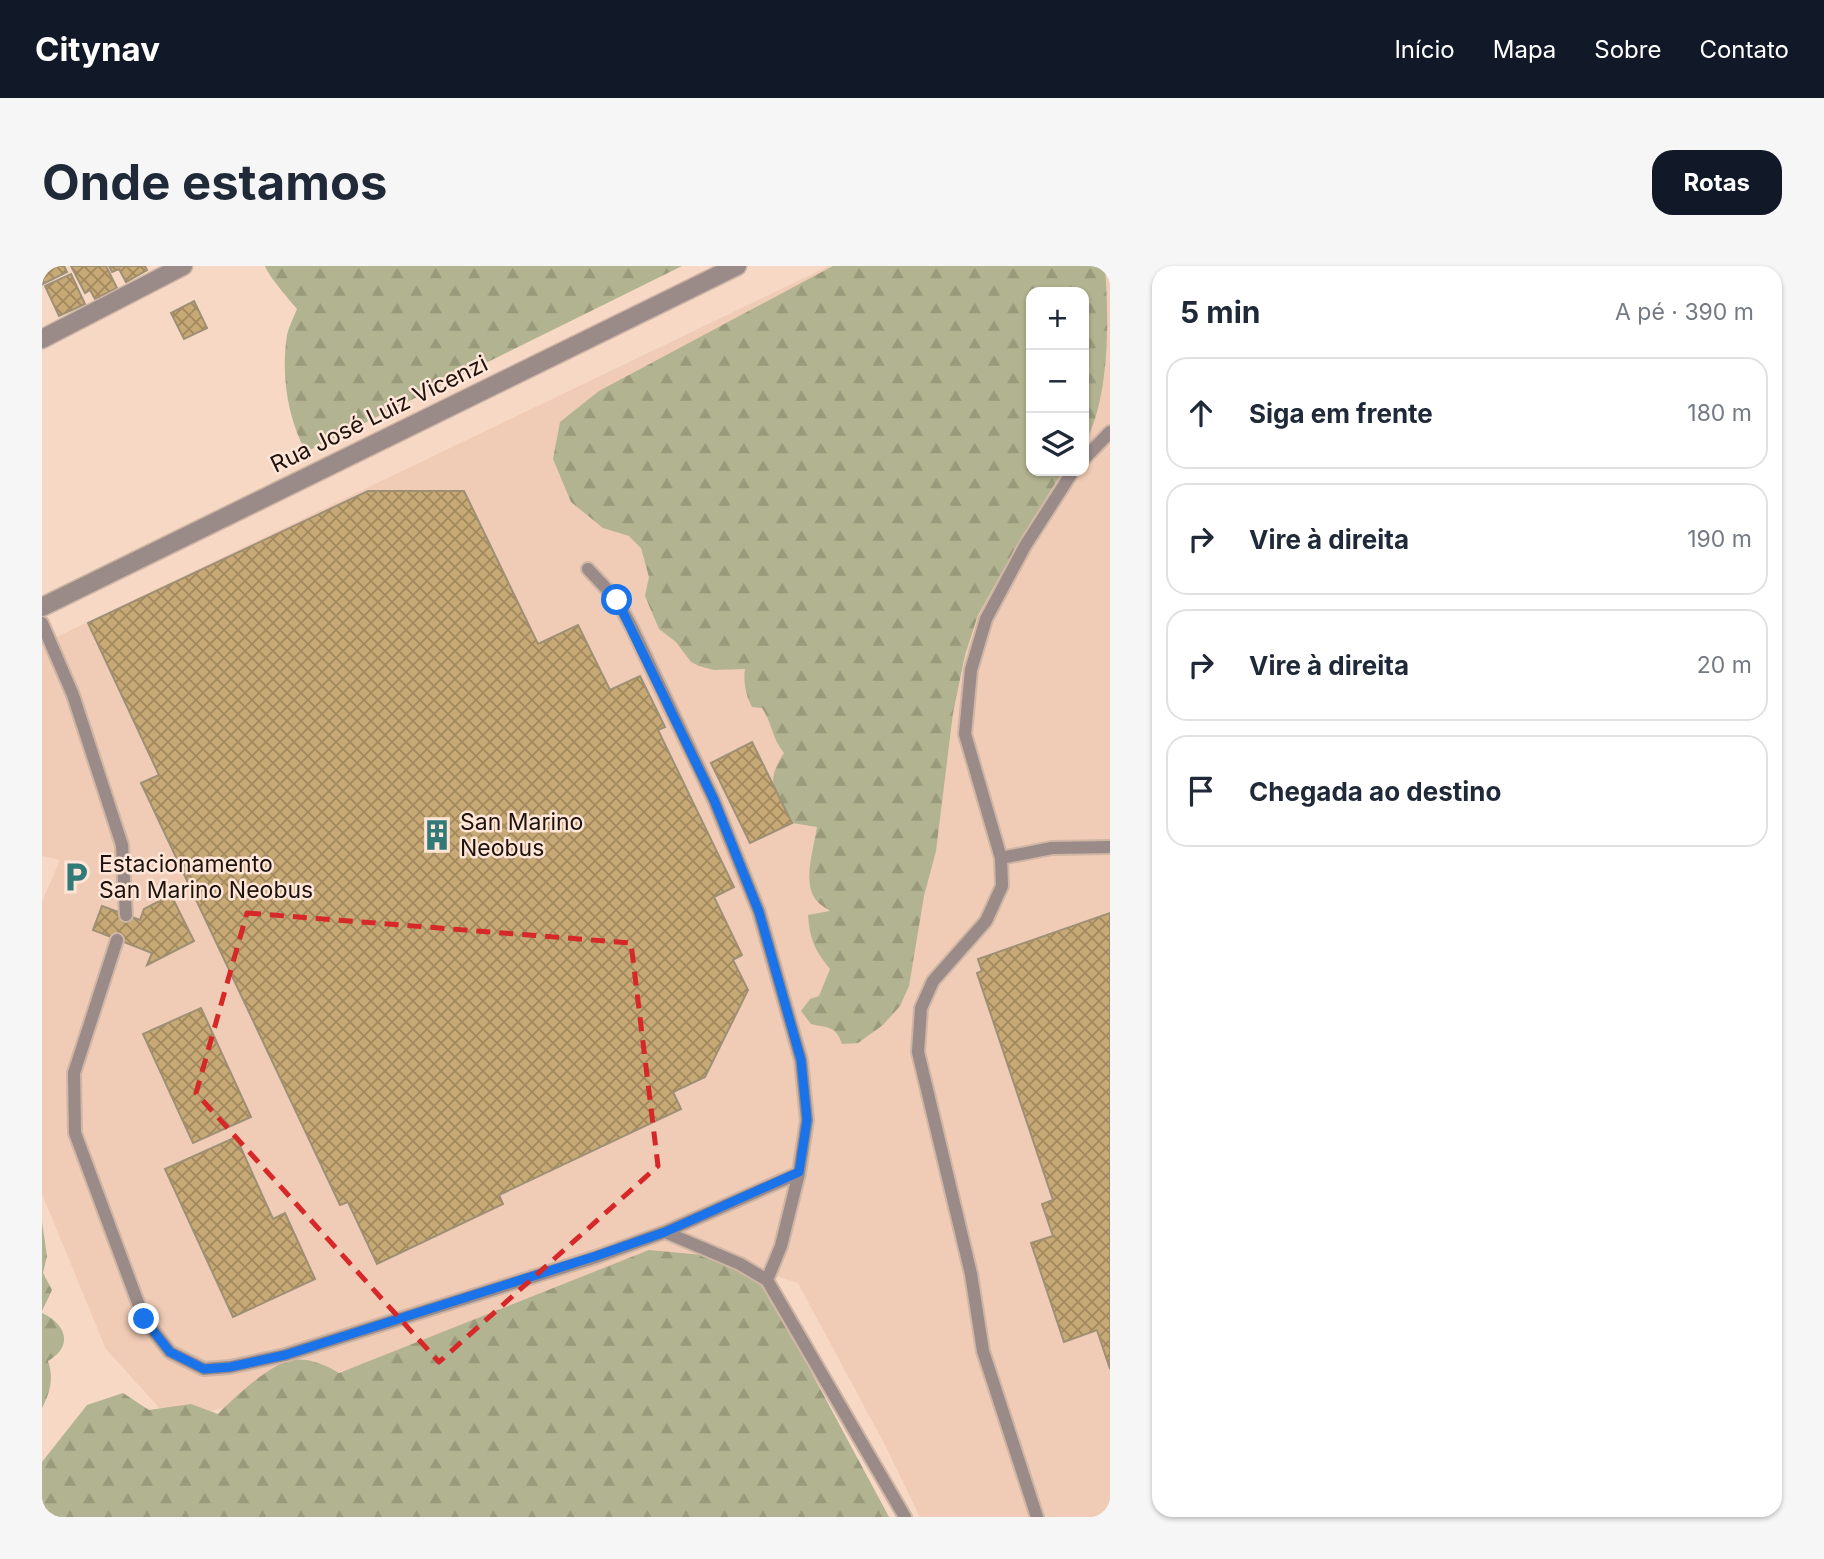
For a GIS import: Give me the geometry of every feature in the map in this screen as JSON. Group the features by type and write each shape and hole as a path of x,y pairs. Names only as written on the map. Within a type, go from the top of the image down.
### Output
{"street":[{"path":"42,339 183,266"},
{"name":"Rua José Luiz Vicenzi","path":"42,607 737,266"}],"lane":[{"path":"1089,454 1110,432"},
{"path":"1037,1517 983,1351 971,1274 918,1052 921,1008 933,981 985,921 1002,886 1001,858 965,734 971,670 986,619 1025,546 1070,476"},
{"path":"588,569 617,600 714,800 759,912 801,1060 807,1120 799,1172 781,1247 767,1280"},
{"path":"42,623 73,695 122,845 126,915"},
{"path":"1001,858 1052,848 1110,847"},
{"path":"117,940 74,1073 75,1133 144,1319 170,1352 204,1369 230,1367 285,1355 596,1256 665,1232 799,1172"},
{"path":"665,1232 740,1264 767,1280 905,1517"}],"highlighted area":[{"path":"247,913 631,943 658,1166 439,1362 196,1093"}],"shaded area":[{"path":"829,266 1110,266 1110,1517 920,1517 885,1445 798,1283 714,1256 173,1423 106,1349 42,1194 42,902 60,860 42,856 42,644"}],"green space":[{"path":"265,266 682,266 306,452 294,424 285,380 287,335 297,309"},
{"path":"833,266 1105,266 1106,359 1099,405 1089,434 1089,287 1026,287 1026,476 1060,476 978,615 965,655 953,713 936,851 924,896 909,986 900,1006 883,1025 858,1043 842,1044 834,1030 811,1024 801,1011 810,999 819,996 830,969 814,945 808,915 830,911 816,900 810,884 810,865 817,827 792,823 777,795 774,773 784,753 762,708 752,707 744,679 745,669 714,670 699,666 691,662 676,642 659,629 645,596 649,577 641,548 629,536 603,528 571,502 553,459 560,422 599,391"},
{"path":"42,1222 47,1256 43,1273 52,1290 42,1311"},
{"path":"649,1250 714,1256 755,1275 808,1366 889,1517 42,1517 42,1462 87,1405 123,1393 149,1410 191,1404 218,1414 260,1377 287,1361 314,1362 339,1373"},
{"path":"42,1313 57,1323 64,1342 56,1355 48,1361 50,1385 42,1408"}],"building":[{"path":"42,266 64,266 67,272 43,284"},
{"path":"71,266 106,266 117,288 95,299 90,290 85,293"},
{"path":"109,266 145,266 147,270 126,282 119,269 112,272"},
{"path":"71,274 85,304 59,316 45,286"},
{"path":"194,301 207,328 184,339 171,313"},
{"name":"San Marino Neobus","path":"368,491 464,491 538,644 578,625 610,690 640,676 665,727 658,730 734,887 714,897 742,955 733,960 748,990 705,1077 673,1092 681,1109 499,1195 503,1204 377,1264 348,1202 340,1205 141,783 159,775 88,623"},
{"path":"752,742 792,823 750,843 711,763"},
{"path":"171,895 194,941 147,965 152,953 93,930 102,906 140,920 144,909"},
{"path":"1110,913 1110,1369 1097,1330 1064,1342 1031,1243 1053,1236 1042,1204 1053,1200 977,973 982,971 978,959"},
{"path":"201,1008 251,1117 193,1143 143,1034"},
{"path":"236,1137 273,1219 285,1213 315,1279 233,1317 165,1169"}],"place":[{"name":"San Marino Neobus","path":"437,835"},
{"name":"Estacionamento San Marino Neobus","path":"76,877"}],"route":[{"path":"144,1319 170,1352 204,1369 230,1367 285,1355 665,1232 799,1172 807,1120 801,1060 759,912 714,800 617,600"}]}
